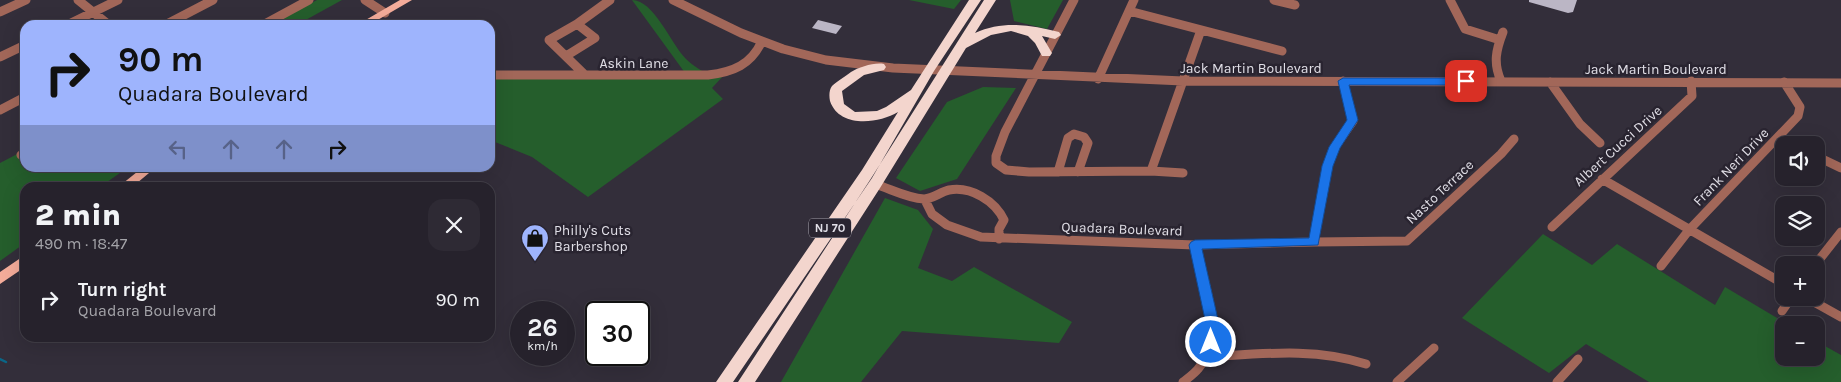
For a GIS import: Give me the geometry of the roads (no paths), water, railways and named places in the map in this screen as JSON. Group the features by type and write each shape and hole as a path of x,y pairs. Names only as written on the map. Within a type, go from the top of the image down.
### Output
{"highway":[{"name":"NJ 70","path":"724,382 867,174 929,70 975,0"},
{"name":"NJ 70","path":"746,382 875,184 990,0"},
{"path":"958,50 978,35 993,29 1022,28 1055,36"},
{"path":"1022,28 1032,33 1039,40 1046,54"},
{"path":"880,67 860,72 837,89 835,98 843,112 861,116 884,113 919,88"}],"main road":[{"path":"371,20 407,0"},
{"path":"130,182 144,172"},
{"path":"0,279 20,264"}],"street":[{"path":"0,12 26,0"},
{"path":"78,0 103,20"},
{"path":"76,20 118,0"},
{"path":"175,20 213,0"},
{"path":"272,20 309,0"},
{"path":"365,0 384,13"},
{"path":"585,75 548,40 577,24 610,0"},
{"name":"Jack Martin Boulevard","path":"673,0 762,41 784,49 816,57 880,67 1098,79 1183,81 1691,81 1841,83"},
{"path":"1074,0 1005,132 996,156 996,163 1006,170 1183,173"},
{"path":"1098,79 1134,0"},
{"path":"1274,0 1295,5"},
{"path":"1450,0 1465,29 1501,36 1494,61 1500,81"},
{"path":"1129,11 1282,51"},
{"path":"566,56 595,38 577,24"},
{"path":"1151,171 1201,30"},
{"name":"Askin Lane","path":"495,76 708,75 731,72 751,59 762,41"},
{"path":"0,57 20,47"},
{"path":"1314,242 1328,166 1335,147 1352,120 1343,81"},
{"name":"Albert Cucci Drive","path":"1552,228 1582,196 1692,96 1691,81"},
{"path":"1550,82 1580,124 1600,143"},
{"name":"Frank Neri Drive","path":"1780,136 1798,116 1800,107 1784,82"},
{"path":"0,110 20,100"},
{"path":"1058,172 1068,138 1074,134 1084,137 1088,143 1078,172"},
{"name":"Nasto Terrace","path":"1314,242 1407,241 1501,154 1514,139"},
{"name":"Frank Neri Drive","path":"1661,266 1689,230 1775,141"},
{"path":"1825,160 1841,168"},
{"path":"1602,179 1775,279"},
{"path":"875,184 925,200 950,190 966,191 992,203 1002,212 1004,220 999,229 999,239"},
{"name":"Quadara Boulevard","path":"925,200 932,214 947,225 981,237 999,239 1195,245 1314,242"},
{"path":"1822,256 1841,232"},
{"path":"1183,382 1196,373 1207,357 1211,342 1212,324 1195,245"},
{"path":"1782,311 1785,306"},
{"path":"1821,306 1841,317"},
{"path":"1396,382 1434,348"},
{"path":"1207,357 1310,353 1337,355 1366,364"},
{"path":"1557,382 1578,359"}],"waterway":[{"path":"0,359 6,362"}],"place":[{"name":"Philly's Cuts Barbershop","path":"535,262"}]}
